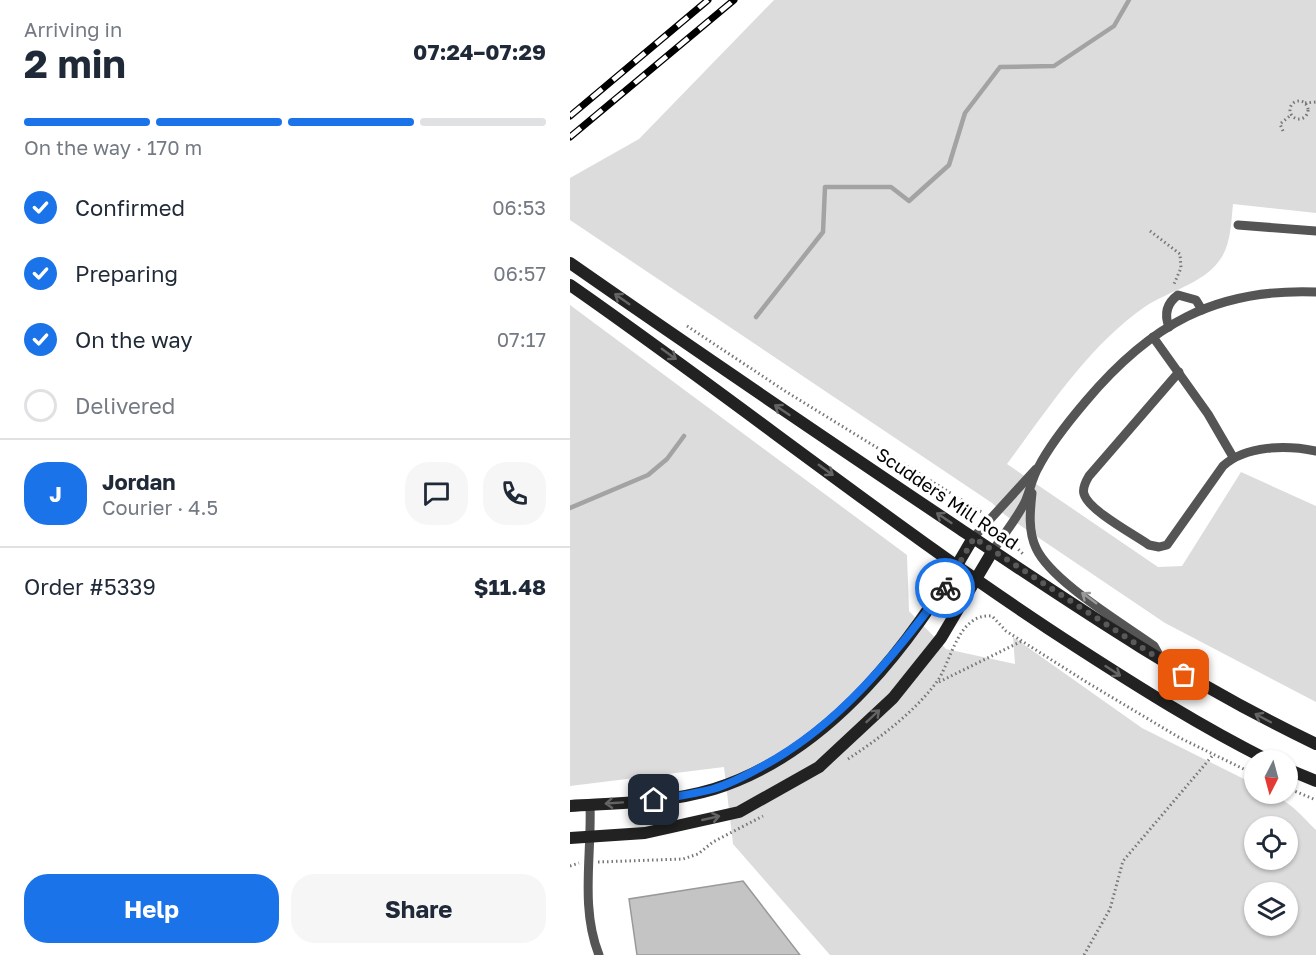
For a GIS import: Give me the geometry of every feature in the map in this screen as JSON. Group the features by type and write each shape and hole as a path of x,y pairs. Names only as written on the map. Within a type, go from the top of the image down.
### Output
{"main road":[{"name":"Scudders Mill Road","path":"570,263 992,552 1164,663 1266,720 1316,744"},
{"path":"570,285 664,350 977,581 1175,711 1249,750"},
{"path":"570,806 654,800 714,789 783,755 817,732 856,698 946,586 974,538"},
{"path":"570,838 645,833 739,812 819,767 893,698 941,638 977,581 992,552"},
{"path":"1298,774 1316,782"}],"lane":[{"path":"1238,225 1316,231"},
{"path":"974,538 1038,467 1075,414 1115,366 1153,337 1202,310 1225,301 1262,294 1316,292"},
{"path":"1169,327 1167,310 1170,301 1178,295 1196,300 1202,310"},
{"path":"1153,337 1179,372 1233,456"},
{"path":"1179,372 1084,484 1084,495 1092,506 1149,545 1160,547 1167,545 1223,466 1233,456 1276,448 1316,451"},
{"path":"992,552 1024,503 1038,467"},
{"path":"1038,467 1033,488 1030,524 1035,546 1042,559 1050,570 1154,646 1164,663"},
{"path":"590,804 588,905 592,939 599,955"}],"path":[{"path":"1305,103 1308,110 1305,116 1298,119 1292,115 1289,110 1292,103 1299,100 1305,103 1316,102"},
{"path":"1280,129 1292,115"},
{"path":"1150,231 1180,254 1181,268 1173,287 1175,297"},
{"path":"678,320 795,397 990,518"},
{"path":"988,611 987,616 992,616 1022,641 1180,738 1244,769"},
{"path":"937,682 1022,641"},
{"path":"1083,955 1110,909 1123,861 1213,755"},
{"path":"1298,793 1316,800"}],"shaded area":[{"path":"774,0 1316,0 1316,213 1233,204 1228,241 1219,261 1204,276 1146,306 1106,339 1070,379 1007,464 1158,567 1182,566 1241,472 1316,506 1316,702 1165,623 1005,515 992,503 570,220 570,178 639,139"},
{"path":"570,305 907,555 909,611 946,649 1015,664 1013,637 1142,728 1244,779 1244,804 1289,804 1295,809 1316,830 1316,955 830,955 733,844 724,767 570,786"}],"building":[{"path":"743,881 800,955 637,955 629,899"}],"waterway":[{"path":"756,317 823,232 825,187 891,187 909,201 949,165 965,113 1000,67 1054,66 1114,26 1129,0"},
{"path":"570,508 648,475 667,459 684,436"}],"railway":[{"path":"570,116 708,0"},
{"path":"570,137 734,0"}],"way so far":[{"path":"945,588 974,538 992,552 1184,675"}],"route":[{"path":"654,800 714,789 783,755 817,732 856,698 886,664 945,588"}]}
